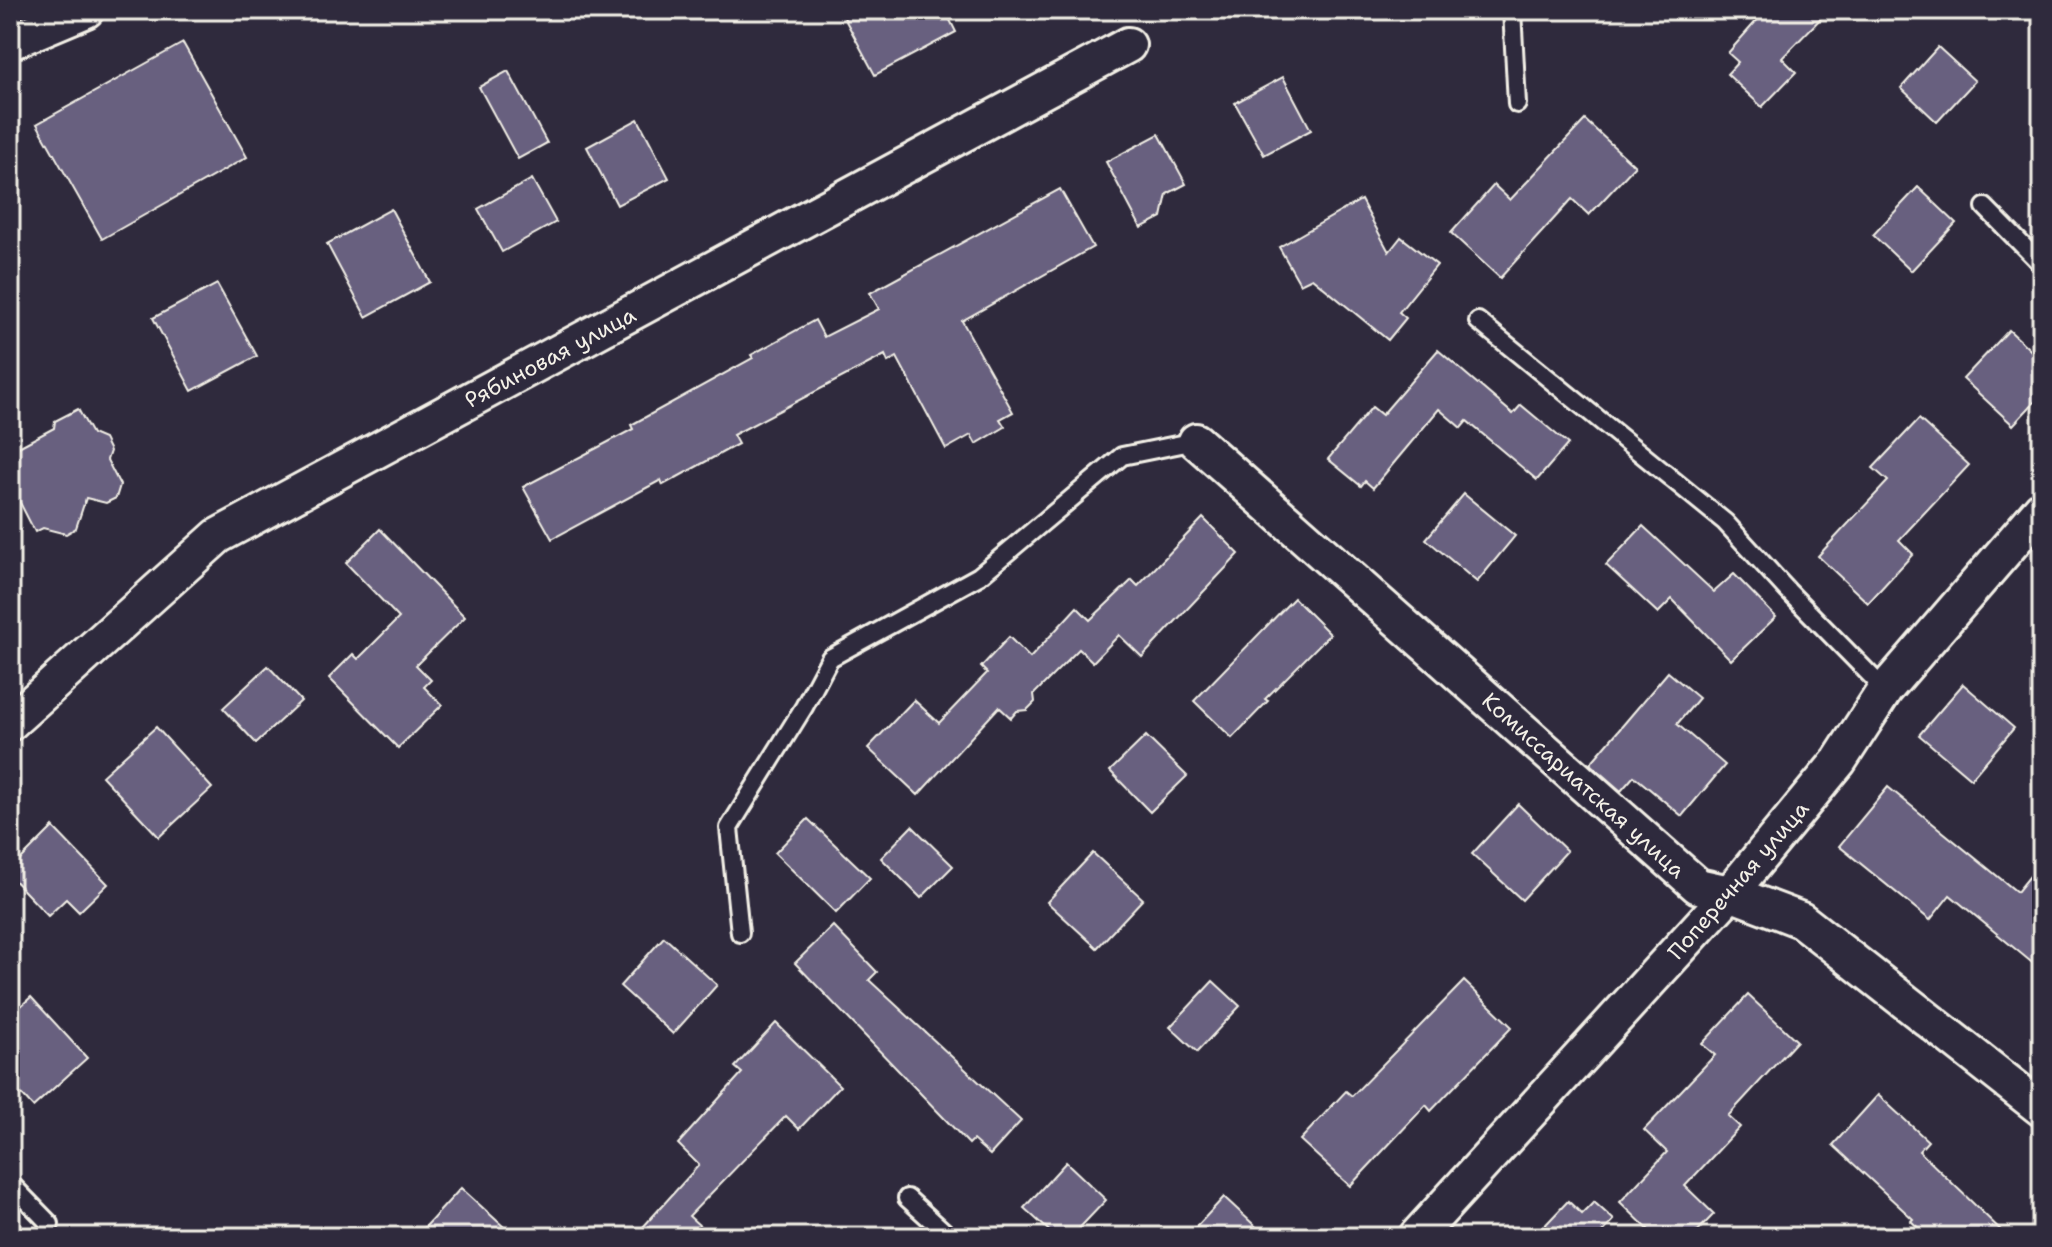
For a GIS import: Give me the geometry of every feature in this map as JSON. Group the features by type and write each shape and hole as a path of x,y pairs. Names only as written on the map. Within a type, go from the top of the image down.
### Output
{"street":[{"path":"10,42 86,10"},
{"name":"Рябиновая улица","path":"10,723 218,536 1128,45"},
{"name":"Комиссариатская улица","path":"1196,441 1698,886 1730,893 1801,920 2042,1109"},
{"name":"Поперечная улица","path":"1416,1237 1730,893 1839,761 1885,690 2042,508"}],"lane":[{"path":"1512,10 1517,104"},
{"path":"1985,207 2042,265"},
{"path":"1478,321 1725,522 1885,690"},
{"path":"740,933 729,828 804,707 830,658 979,576 1122,456 1196,441"},
{"path":"10,1183 50,1224"},
{"path":"907,1198 950,1237"}],"building":[{"path":"840,10 945,10 956,32 875,75"},
{"path":"1766,10 1829,10 1782,58 1796,72 1762,107 1727,74 1738,62 1728,53"},
{"path":"183,43 247,157 102,239 37,124"},
{"path":"1938,47 1975,81 1937,122 1901,88"},
{"path":"508,71 547,143 518,159 479,87"},
{"path":"1283,77 1311,130 1264,155 1235,103"},
{"path":"638,119 669,178 617,205 587,147"},
{"path":"1585,120 1635,166 1589,215 1572,199 1500,278 1451,233 1494,185 1510,200"},
{"path":"1159,134 1186,184 1167,194 1162,217 1141,228 1106,162"},
{"path":"532,179 556,222 502,252 478,209"},
{"path":"1918,187 1956,223 1911,271 1873,235"},
{"path":"1060,189 1093,247 962,321 1013,412 1000,419 1005,427 976,444 971,435 946,449 897,357 888,362 885,355 733,435 738,444 663,485 661,480 552,539 523,487 633,429 631,425 815,320 824,337 879,309 870,293"},
{"path":"1361,200 1389,252 1401,237 1437,265 1399,312 1406,318 1388,340 1312,278 1300,284 1279,247"},
{"path":"391,209 430,282 366,317 327,244"},
{"path":"217,284 257,356 192,391 153,318"},
{"path":"2009,330 2042,361 2042,394 2013,425 1963,379"},
{"path":"1438,350 1513,414 1521,405 1568,444 1537,480 1467,421 1461,428 1439,409 1373,488 1365,481 1361,486 1328,459 1372,407 1382,415"},
{"path":"78,409 92,434 104,439 110,451 107,460 120,485 116,498 106,503 86,498 76,528 66,534 43,528 35,532 12,487 19,465 11,451 54,428 55,421"},
{"path":"1919,419 1969,465 1899,540 1913,554 1868,603 1818,556 1888,481 1873,468"},
{"path":"1464,494 1515,536 1477,582 1426,539"},
{"path":"1203,518 1239,554 1142,657 1119,635 1093,662 1079,649 1034,694 1035,702 1027,710 1017,711 1011,718 999,707 918,795 868,748 914,700 939,723 987,673 981,667 1009,637 1030,658 1077,607 1090,620 1132,580 1138,586"},
{"path":"1643,526 1714,592 1734,574 1776,617 1731,660 1672,599 1658,613 1606,565"},
{"path":"380,529 465,617 416,665 431,680 424,687 442,705 398,748 329,678 353,654 358,659 399,618 346,563"},
{"path":"1294,598 1330,634 1265,699 1268,701 1232,738 1194,701"},
{"path":"268,666 301,701 256,743 223,708"},
{"path":"1668,672 1699,698 1677,724 1725,765 1682,816 1634,776 1621,791 1590,764"},
{"path":"1963,684 2014,728 1971,779 1919,735"},
{"path":"156,727 212,788 159,837 102,776"},
{"path":"1146,736 1187,776 1150,812 1110,771"},
{"path":"1888,787 2017,892 2042,861 2042,971 1950,895 1930,920 1839,846"},
{"path":"1518,804 1567,851 1522,900 1472,854"},
{"path":"808,819 870,878 836,913 775,853"},
{"path":"912,826 953,866 921,898 881,858"},
{"path":"53,827 108,884 79,912 66,899 48,916 10,876 10,870"},
{"path":"1093,853 1143,899 1097,948 1047,902"},
{"path":"833,926 877,972 869,980 1021,1121 990,1155 973,1140 969,1144 795,963"},
{"path":"664,937 717,985 673,1034 620,986"},
{"path":"1213,981 1240,1006 1197,1052 1170,1027"},
{"path":"1464,981 1512,1027 1431,1111 1426,1105 1350,1186 1300,1140 1346,1091 1352,1096"},
{"path":"1748,995 1797,1041 1728,1116 1740,1127 1685,1186 1714,1214 1692,1237 1656,1237 1620,1202 1667,1152 1644,1130 1715,1055 1702,1044"},
{"path":"31,997 87,1058 33,1107 10,1082 10,1016"},
{"path":"776,1023 840,1086 799,1129 786,1116 689,1216 712,1237 634,1237 699,1165 678,1144 742,1073 735,1067"},
{"path":"1878,1095 1928,1141 1919,1151 2008,1237 1928,1237 1911,1221 1913,1219 1833,1145"},
{"path":"1066,1162 1106,1200 1071,1237 1056,1237 1024,1208"},
{"path":"461,1188 515,1237 416,1237"},
{"path":"1224,1197 1267,1237 1187,1237"},
{"path":"1568,1201 1582,1214 1594,1202 1614,1220 1602,1233 1606,1237 1534,1237"}]}
